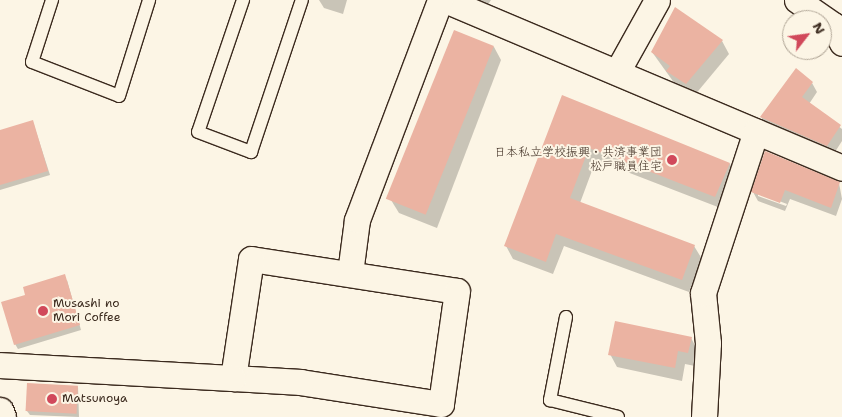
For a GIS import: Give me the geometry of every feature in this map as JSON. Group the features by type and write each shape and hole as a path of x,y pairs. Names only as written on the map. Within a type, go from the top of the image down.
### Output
{"street":[{"path":"350,273 357,220 440,0"},
{"path":"445,0 842,168"},
{"path":"617,72 657,0"},
{"path":"797,0 839,26"},
{"path":"704,417 708,343 703,293 756,131"},
{"path":"0,365 302,382 441,404 457,291 251,259 233,378"},
{"path":"0,412 2,417"}],"lane":[{"path":"52,0 32,62 118,96 149,0"},
{"path":"242,0 198,132 251,152 302,0"},
{"path":"566,317 550,400 618,417"}],"building":[{"path":"675,7 723,40 686,84 666,71 670,66 651,52"},
{"path":"454,30 494,46 426,215 386,199"},
{"path":"796,68 813,82 802,97 841,125 827,146 760,117"},
{"path":"562,95 730,163 715,197 589,148 570,198 695,245 682,280 556,234 546,262 504,246"},
{"path":"33,120 48,171 0,185 0,130"},
{"path":"765,151 840,182 831,208 785,190 780,203 751,192"},
{"path":"65,274 80,325 14,345 1,302 25,295 23,287"},
{"path":"615,321 692,337 688,353 678,351 675,368 608,355"},
{"path":"27,383 78,386 76,414 26,411"}],"place":[{"name":"日本私立学校振興・共済事業団 松戸職員住宅","path":"672,160"},
{"name":"Musashi no Mori Coffee","path":"43,311"},
{"name":"Matsunoya","path":"52,399"}]}
